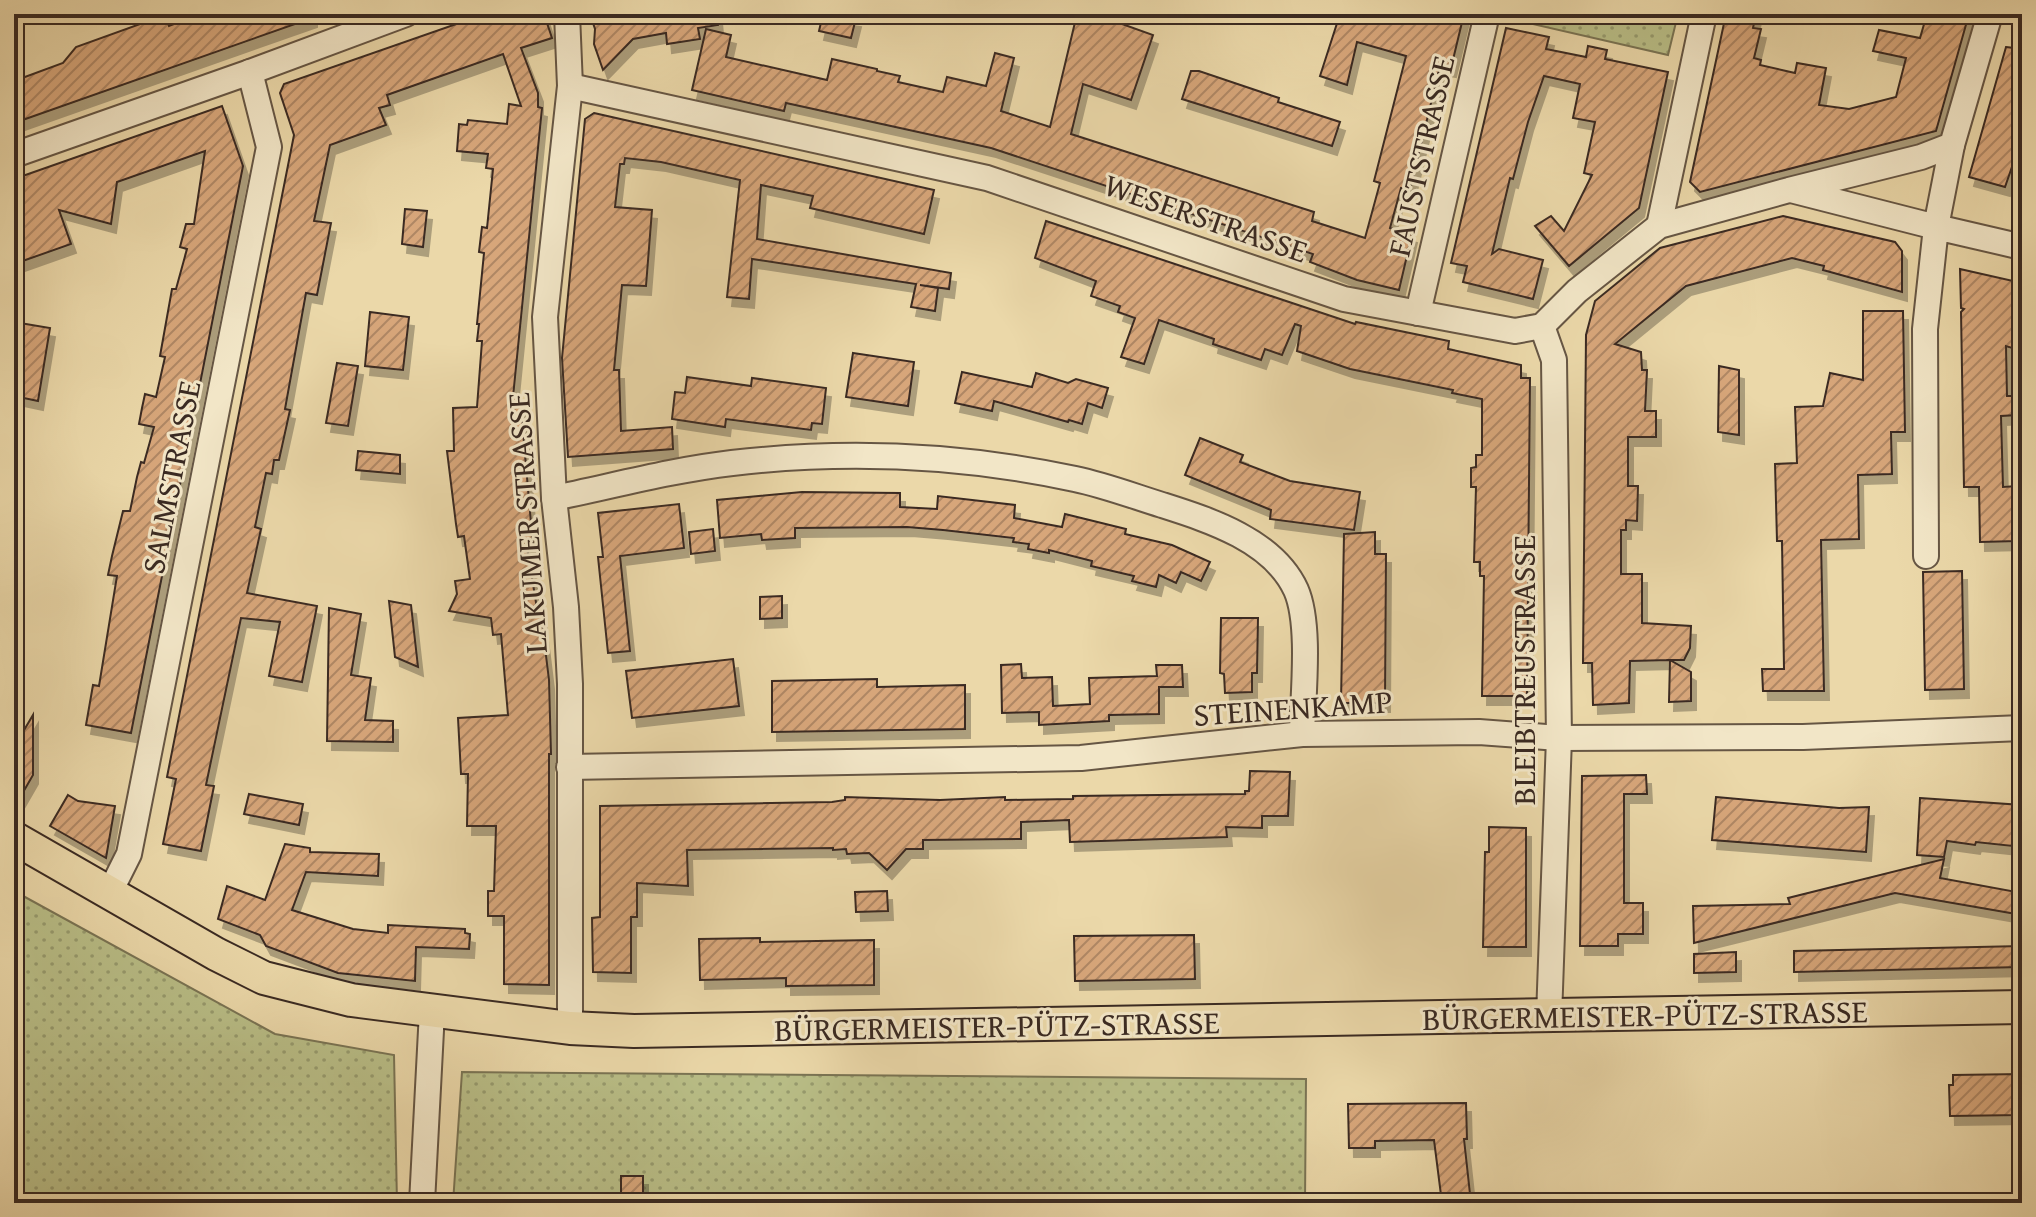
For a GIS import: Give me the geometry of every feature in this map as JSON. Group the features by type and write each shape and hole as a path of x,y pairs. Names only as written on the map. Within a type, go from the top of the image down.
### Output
{"main road":[{"name":"BÜRGERMEISTER-PÜTZ-STRASSE","path":"14,838 216,954 264,978 340,998 570,1028 634,1031 2022,1007"}],"street":[{"path":"337,39 341,14"},
{"path":"14,155 406,14"},
{"name":"LAKUMER STRASSE","path":"567,14 570,86 545,317 554,498 566,607 570,684 570,1028"},
{"name":"FAUSTSTRASSE","path":"1418,313 1487,14"},
{"path":"1659,226 1704,14"},
{"path":"1926,556 1925,329 1936,227 1952,145 1990,14"},
{"name":"SALMSTRASSE","path":"110,892 129,854 269,147 250,72"},
{"name":"WESERSTRASSE","path":"570,86 987,178 1344,299 1515,331 1542,326"},
{"path":"1542,326 1577,291 1659,226 1921,157 1952,145"},
{"path":"1789,190 2022,247"},
{"name":"BLEIBTREUSTRASSE","path":"1542,326 1554,360 1559,738 1549,1017"},
{"path":"554,498 728,464 791,457 923,458 1077,479 1193,514 1237,534 1264,551 1296,590 1304,637 1302,734"},
{"name":"STEINENKAMP","path":"569,767 1081,758 1302,734 1479,732 1559,738 1803,737 2022,728"},
{"path":"422,1203 432,1011"}],"green space":[{"path":"1508,14 1678,14 1668,55 1507,18"},
{"path":"14,891 275,1034 394,1055 397,1203 89,1203 14,1192"},
{"path":"462,1072 1306,1079 1305,1203 453,1203"}],"building":[{"path":"200,14 312,14 312,18 14,123 14,81 63,63 76,47 165,15 169,26"},
{"path":"485,14 544,14 552,38 521,48 538,93 538,107 542,108 513,397 520,397 533,546 527,547 538,615 541,615 549,680 549,985 504,984 504,916 488,916 488,891 494,891 496,826 467,826 468,774 461,774 458,718 508,715 501,634 493,635 491,618 449,611 457,594 455,581 470,579 464,536 458,537 447,451 454,451 453,408 477,407 482,341 477,341 477,324 484,253 479,252 482,227 487,228 493,169 486,168 488,154 457,151 459,124 467,125 468,120 507,124 509,104 521,106 503,54 387,95 390,105 379,108 386,125 330,145 314,221 331,223 317,295 306,293 285,409 290,410 279,460 274,460 272,474 266,473 255,527 261,529 247,593 317,606 302,682 269,676 280,622 241,618 206,785 214,786 201,851 163,844 176,779 167,777 294,135 280,93 284,84"},
{"path":"590,14 612,14 614,20 647,14 717,14 718,25 698,28 700,39 667,44 666,33 633,39 603,70 594,44 595,29"},
{"path":"823,14 856,18 851,38 819,31"},
{"path":"1077,14 1111,20 1153,35 1131,100 1083,84 1071,134 1314,212 1312,221 1365,238 1380,183 1374,181 1406,56 1357,42 1347,85 1320,76 1340,14 1464,14 1451,68 1440,66 1410,190 1401,188 1390,228 1412,234 1399,290 1357,280 1310,262 1313,254 991,148 786,103 784,111 692,90 706,29 731,35 726,57 827,80 832,59 900,76 898,82 943,92 947,77 986,86 995,53 1014,58 1001,111 1050,127"},
{"path":"1726,14 1756,14 1753,28 1761,29 1754,58 1761,60 1760,65 1795,73 1797,63 1826,68 1819,105 1849,109 1896,97 1906,58 1873,51 1879,30 1920,38 1927,14 1969,14 1936,131 1700,192 1690,182"},
{"path":"1506,28 1549,37 1546,49 1586,57 1588,46 1607,50 1605,59 1668,72 1639,208 1569,266 1535,226 1551,216 1564,231 1592,175 1584,173 1595,122 1573,118 1580,84 1544,76 1513,179 1510,178 1492,254 1499,249 1543,260 1533,299 1463,282 1467,266 1451,263"},
{"path":"2006,47 2022,49 2022,138 2005,187 1969,177"},
{"path":"1191,71 1279,98 1278,102 1340,122 1332,146 1182,99"},
{"path":"222,106 243,166 131,733 86,725 93,685 99,686 117,576 108,575 112,556 123,511 130,511 141,462 144,463 154,427 139,424 142,408 145,394 156,397 165,357 160,356 172,289 176,289 187,249 180,247 186,224 194,224 205,151 117,182 111,224 59,210 71,244 14,264 14,179"},
{"path":"594,113 934,190 924,234 810,208 813,196 761,185 757,239 951,273 949,289 920,285 938,288 935,311 911,307 916,284 752,259 749,299 727,297 740,180 661,162 625,158 624,164 620,164 615,207 652,210 646,286 622,285 614,370 619,370 621,431 672,427 673,449 568,457 562,358 585,119"},
{"path":"405,209 427,211 423,247 402,244"},
{"path":"1783,216 1895,242 1902,251 1902,292 1792,258 1686,286 1615,344 1641,352 1642,370 1647,370 1645,411 1656,411 1656,437 1628,437 1628,486 1638,486 1637,521 1626,520 1626,530 1621,530 1621,574 1642,574 1642,623 1691,626 1690,648 1684,660 1630,661 1629,703 1593,705 1592,663 1583,663 1586,335 1595,301 1660,248"},
{"path":"1046,221 1355,324 1449,341 1448,349 1521,365 1521,378 1530,378 1527,696 1482,696 1484,576 1480,576 1480,562 1474,562 1476,487 1471,487 1471,468 1476,467 1476,455 1482,455 1482,399 1350,369 1297,351 1301,326 1295,324 1282,355 1265,349 1261,360 1213,344 1214,339 1159,320 1144,364 1121,357 1135,318 1118,312 1120,306 1091,296 1096,281 1035,258"},
{"path":"1960,269 2022,283 2022,351 2006,346 2007,396 2018,396 2018,415 2001,416 2003,487 2017,486 2018,541 1980,542 1979,487 1964,487 1961,312 1964,309 1961,308"},
{"path":"1863,311 1903,311 1905,432 1891,432 1892,474 1858,475 1859,539 1821,540 1824,691 1763,691 1762,669 1784,669 1782,541 1777,541 1775,464 1797,463 1795,407 1823,406 1830,373 1863,380"},
{"path":"370,312 409,317 403,370 365,366"},
{"path":"14,322 50,328 38,401 14,396"},
{"path":"853,353 914,362 908,406 846,397"},
{"path":"337,363 358,366 348,426 326,423"},
{"path":"1719,366 1739,370 1739,435 1718,432"},
{"path":"962,372 1032,387 1036,373 1068,383 1076,379 1108,388 1102,408 1088,403 1082,424 994,401 992,411 955,403"},
{"path":"687,377 751,386 752,378 826,388 822,424 812,423 811,430 726,419 725,427 672,419 675,392 685,393"},
{"path":"1200,438 1243,455 1240,462 1290,481 1360,492 1354,530 1270,519 1271,510 1185,475"},
{"path":"358,451 400,455 400,474 356,470"},
{"path":"802,492 900,493 900,507 937,509 938,496 1015,505 1014,518 1062,527 1065,514 1126,529 1125,534 1172,545 1210,562 1201,581 1181,572 1176,583 1159,575 1156,587 1132,581 1134,576 1091,566 1092,561 1049,550 1049,553 1028,549 1029,544 1013,542 1014,538 943,530 907,527 795,528 795,538 762,540 761,534 720,538 717,500"},
{"path":"679,504 684,548 620,556 630,651 608,653 598,557 603,557 598,513"},
{"path":"713,529 715,551 691,554 689,532"},
{"path":"1375,532 1375,554 1386,554 1385,703 1341,703 1344,534"},
{"path":"1962,571 1964,689 1925,690 1923,572"},
{"path":"782,596 782,618 760,619 760,597"},
{"path":"389,601 411,605 418,667 395,657"},
{"path":"329,608 361,614 351,675 371,678 365,720 393,721 393,742 327,741"},
{"path":"1221,618 1258,618 1257,673 1252,673 1252,692 1225,693 1224,674 1220,673"},
{"path":"733,659 739,706 632,718 626,671"},
{"path":"1670,660 1691,672 1691,701 1669,702"},
{"path":"1021,664 1022,678 1052,677 1053,706 1090,704 1089,678 1157,676 1156,665 1182,665 1183,687 1159,687 1159,714 1109,715 1109,721 1039,725 1039,712 1002,713 1001,665"},
{"path":"877,679 877,687 965,685 965,729 772,732 772,681"},
{"path":"33,715 33,775 14,808 14,747"},
{"path":"1250,771 1290,772 1288,816 1262,816 1262,828 1226,827 1227,837 1070,842 1069,820 1021,822 1021,839 923,840 923,849 906,849 887,870 869,853 847,854 846,849 687,850 688,886 637,883 637,917 631,917 631,973 593,972 592,918 600,917 600,806 832,802 845,800 845,797 940,800 1005,797 1005,800 1245,794 1249,791"},
{"path":"1646,775 1647,794 1624,794 1624,903 1643,903 1643,934 1618,934 1618,946 1580,946 1582,776"},
{"path":"249,794 303,804 299,825 244,814"},
{"path":"68,795 78,801 115,806 106,858 50,826"},
{"path":"1716,797 1839,808 1869,807 1866,852 1712,840"},
{"path":"1920,798 2022,805 2022,847 1947,841 1944,857 1917,855"},
{"path":"1489,827 1526,828 1526,947 1483,947 1485,852 1489,852"},
{"path":"285,844 310,848 310,852 379,854 378,876 306,872 292,910 353,929 388,933 388,925 465,929 465,933 470,934 469,949 416,947 415,981 338,973 266,946 260,935 218,919 227,886 265,900"},
{"path":"1944,859 1940,878 2022,893 2022,915 1895,893 1694,943 1693,906 1790,904 1788,898"},
{"path":"887,891 888,911 856,912 855,892"},
{"path":"1194,935 1195,979 1075,981 1074,936"},
{"path":"760,938 760,942 874,940 874,985 786,986 786,978 700,980 699,939"},
{"path":"2022,946 2022,967 1794,972 1794,951"},
{"path":"1736,952 1736,972 1694,973 1694,954"},
{"path":"2022,1074 2022,1115 1950,1116 1949,1085 1953,1085 1953,1075"},
{"path":"1466,1103 1467,1139 1464,1139 1471,1203 1442,1203 1434,1140 1375,1141 1375,1148 1349,1148 1348,1104"},
{"path":"621,1176 643,1176 643,1203 621,1203"}]}
